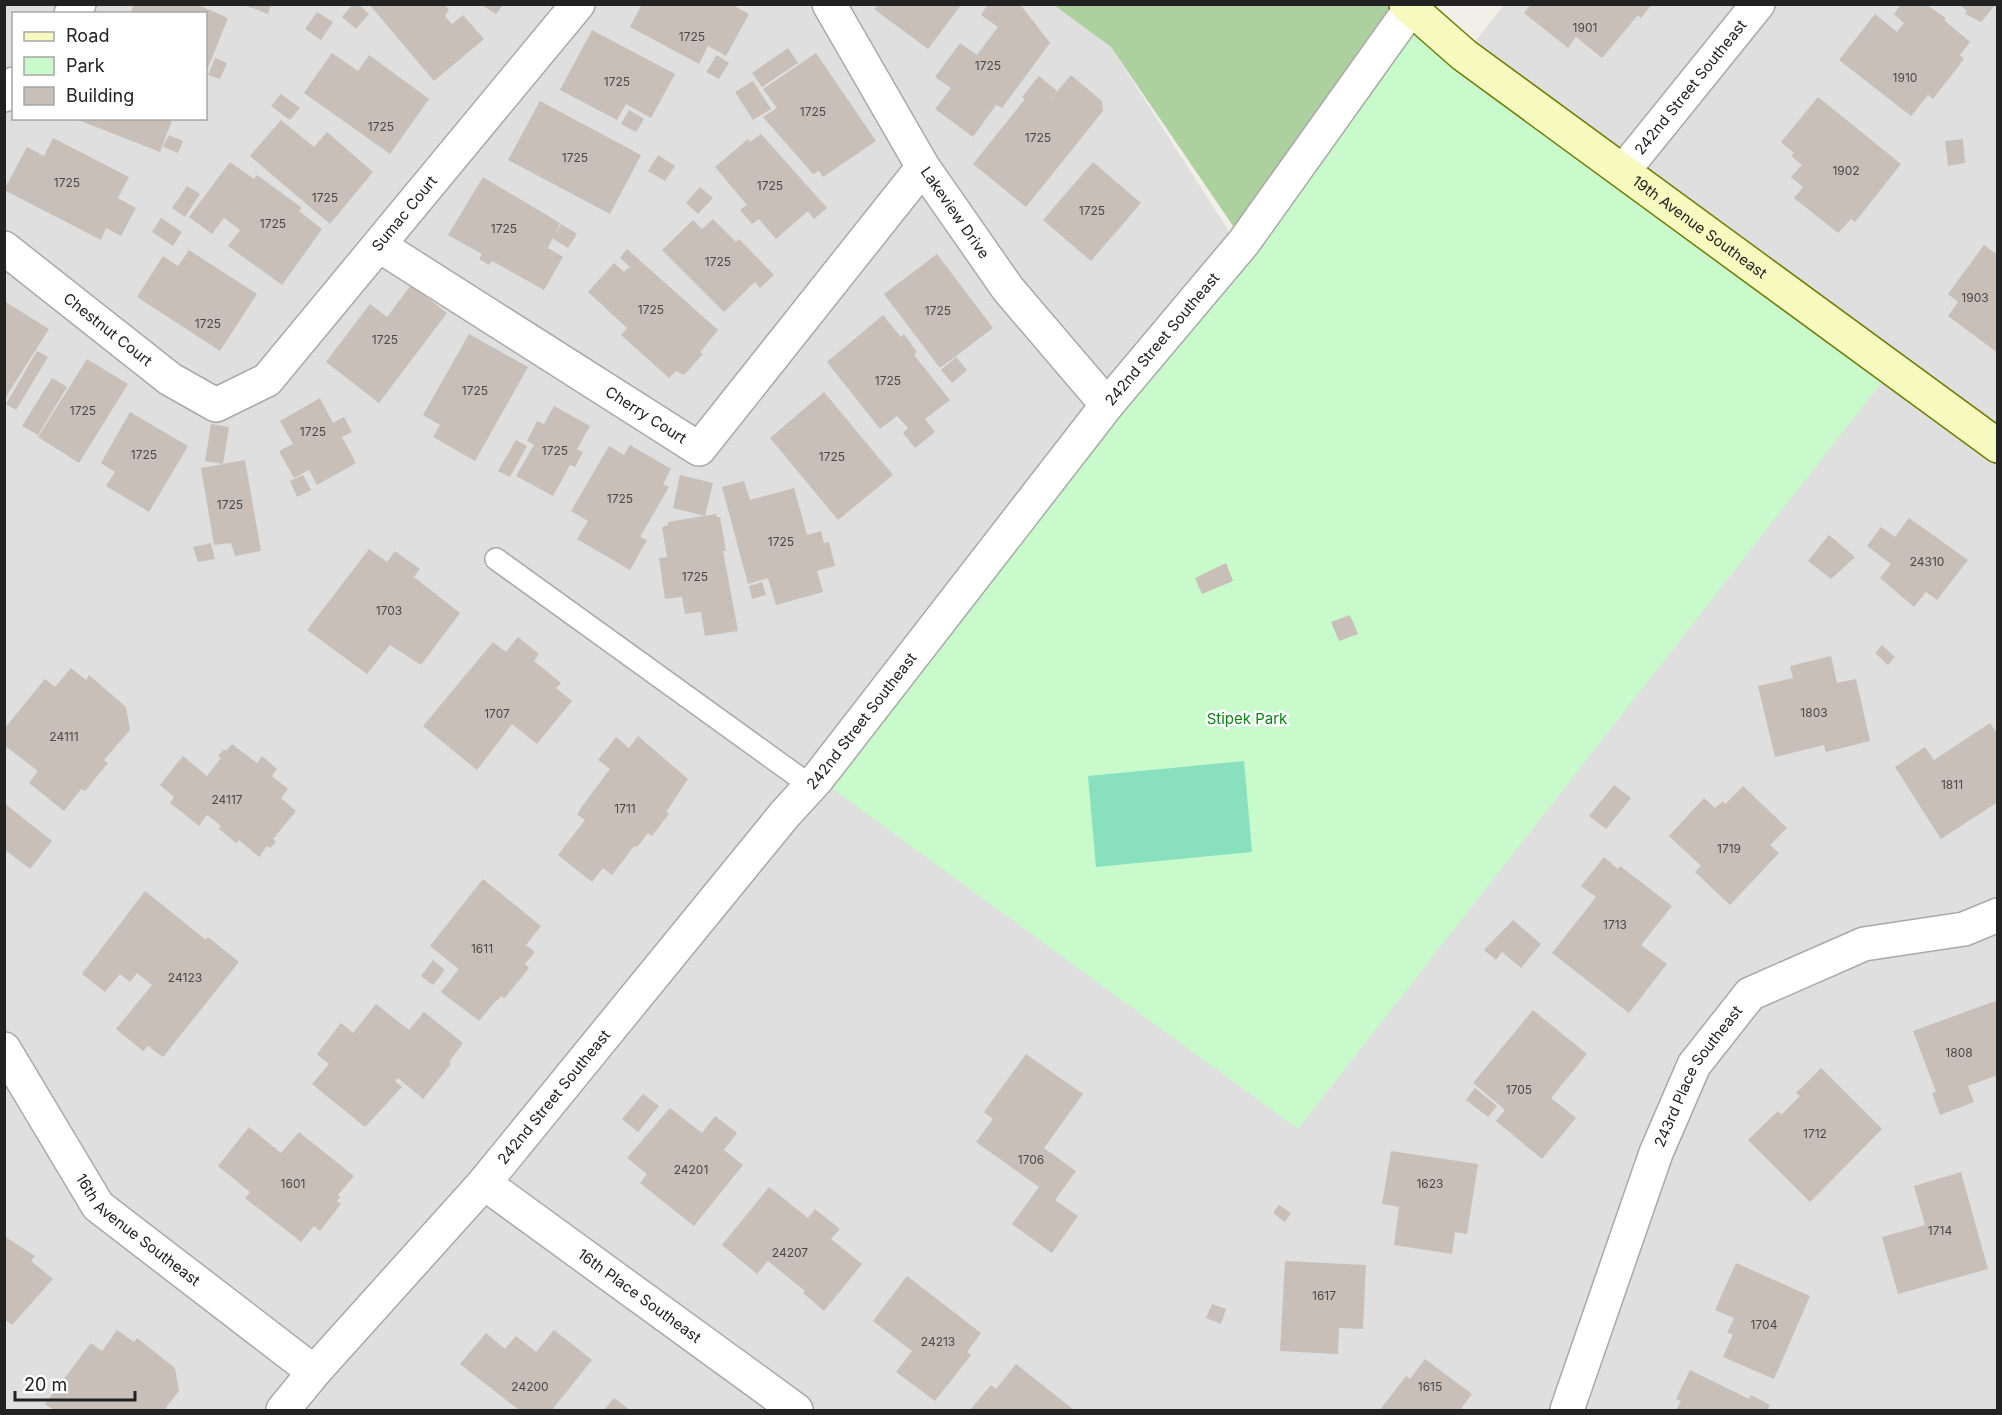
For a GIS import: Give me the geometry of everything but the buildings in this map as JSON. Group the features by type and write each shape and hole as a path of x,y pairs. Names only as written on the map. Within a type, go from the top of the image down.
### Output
{"street":[{"name":"Sumac Court","path":"216,405 267,380 578,4"},
{"name":"Lakeview Drive","path":"829,4 923,167 1008,289 1107,405"},
{"name":"242nd Street Southeast","path":"1624,170 1758,4"},
{"name":"242nd Street Southeast","path":"283,1410 314,1372 484,1182 785,814 812,786 1107,405 1244,242 1408,6"},
{"name":"19th Avenue Southeast","path":"1408,6 1464,55 1998,446"},
{"name":"Cherry Court","path":"380,246 699,449 923,167"},
{"name":"Chestnut Court","path":"4,248 170,379 216,405"},
{"name":"243rd Place Southeast","path":"1568,1410 1656,1153 1694,1065 1750,994 1864,944 1964,929 1998,915"},
{"name":"16th Avenue Southeast","path":"4,1049 98,1206 314,1372"},
{"name":"16th Place Southeast","path":"484,1182 796,1410"}],"lane":[{"path":"496,559 812,786"}],"shaded area":[{"path":"1054,4 1111,47 1246,258 1464,55 1504,5 1997,5 1997,1410 5,1410 5,5"}],"green space":[{"path":"1406,4 1244,242 1111,47 1054,5"},
{"name":"Stipek Park","path":"1411,8 1892,369 1298,1129 818,778"},
{"path":"1244,761 1252,852 1096,867 1088,776"}]}
